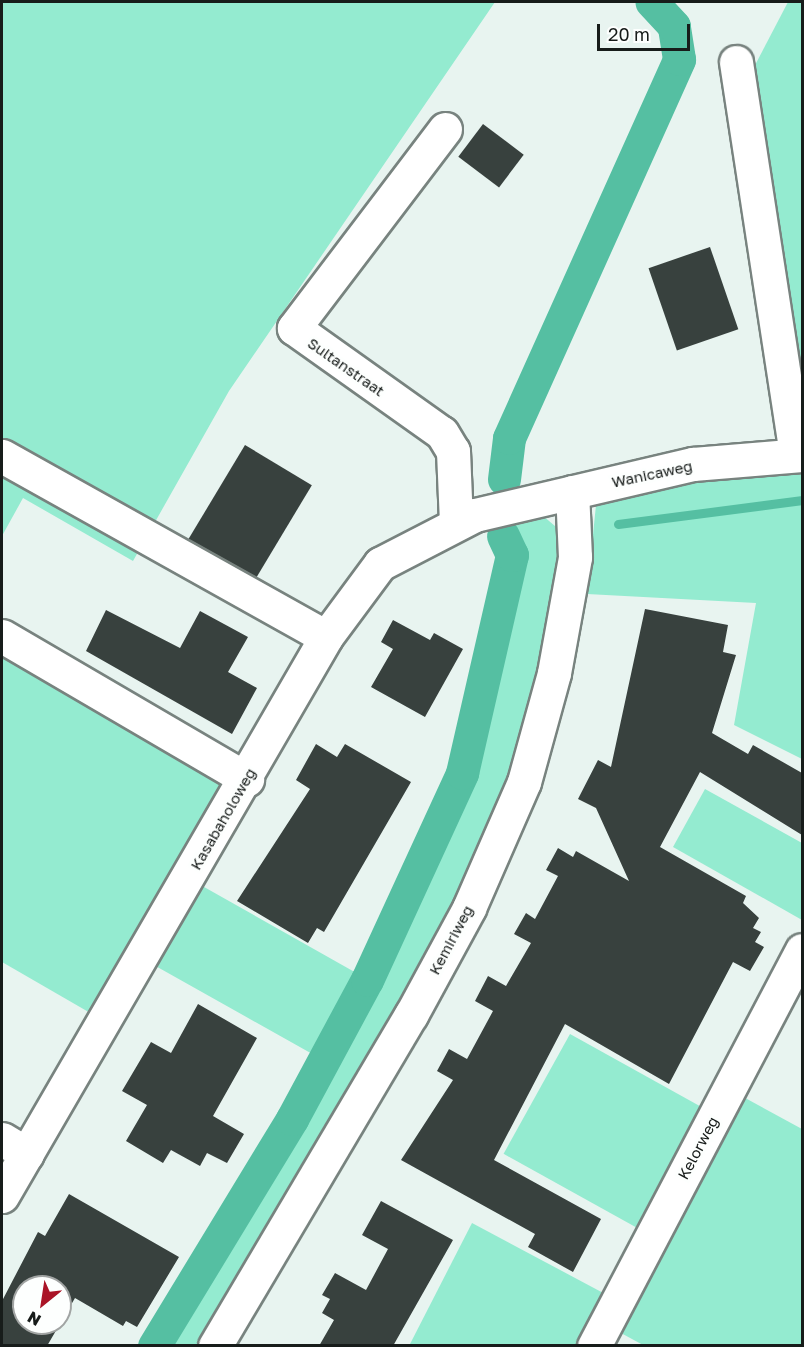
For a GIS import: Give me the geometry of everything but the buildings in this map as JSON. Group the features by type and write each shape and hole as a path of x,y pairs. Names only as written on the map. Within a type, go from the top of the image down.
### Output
{"street":[{"path":"736,62 799,454"},
{"name":"Sultanstraat","path":"445,129 294,328 442,433 453,451 456,522"},
{"name":"Wanicaweg","path":"503,508 693,464 799,454"},
{"path":"2,456 326,637"},
{"name":"Kemiriweg","path":"215,1346 411,1015 469,908 524,782 554,673 575,557 572,492"},
{"name":"Kasabaholoweg","path":"2,1196 14,1147 246,779 326,637 380,564 456,522 503,508"},
{"path":"2,636 246,779"},
{"name":"Kelorweg","path":"594,1346 802,950"}],"green space":[{"path":"2,2 495,2 229,391 133,561 23,498 2,536"},
{"path":"788,2 802,2 802,397 741,92"},
{"path":"802,465 802,759 734,725 756,603 587,594 596,505 606,491"},
{"path":"542,515 562,532 546,657 513,778 444,930 203,1345 154,1345 323,1060 152,964 197,883 367,979 462,773 512,555 503,523"},
{"path":"2,652 219,776 223,791 92,1014 2,962"},
{"path":"705,789 802,843 802,920 673,847"},
{"path":"570,1034 706,1110 640,1229 504,1154"},
{"path":"736,1093 802,1129 802,1345 643,1345 608,1326"},
{"path":"472,1223 607,1295 580,1345 409,1346"}],"waterway":[{"path":"504,479 509,438 679,59 674,26 652,2"},
{"path":"618,524 802,500"},
{"path":"154,1346 292,1119 367,980 462,773 512,555 503,536"}]}
